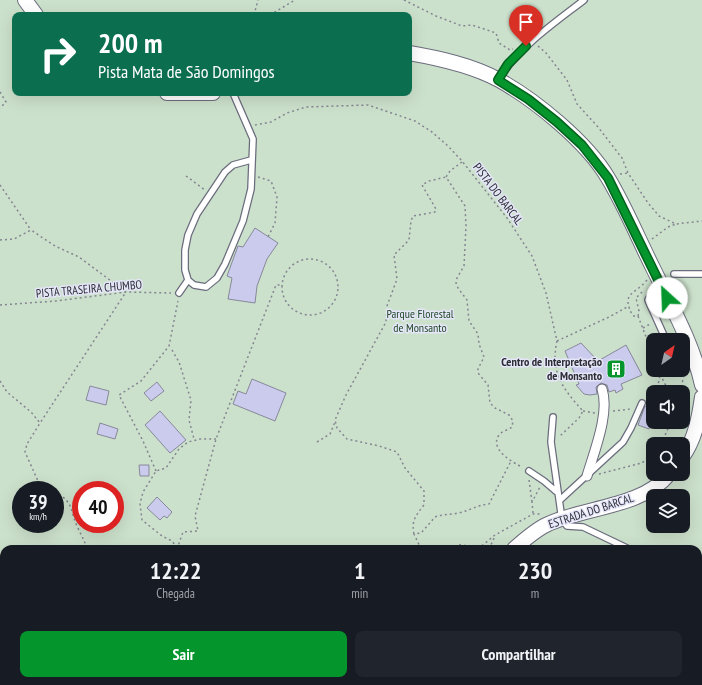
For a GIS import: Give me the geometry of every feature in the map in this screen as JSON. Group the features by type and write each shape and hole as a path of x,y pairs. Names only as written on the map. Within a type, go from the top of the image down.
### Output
{"street":[{"path":"25,0 34,12"},
{"path":"412,54 473,69 498,80 528,99 557,122 582,145 608,178 661,284 678,333"},
{"path":"690,367 702,385"},
{"path":"587,476 602,425 604,395 602,389"},
{"path":"690,445 695,430 702,397"},
{"name":"ESTRADA DO BARCAL","path":"518,545 546,525 636,497 656,486 661,481"}],"lane":[{"path":"498,80 508,64 526,46 534,42 584,0"},
{"path":"234,96 253,139 251,190 243,221 225,264 217,278 206,287 194,285 188,280 185,270 185,250 188,235 197,214 210,193 232,165 251,160"},
{"path":"674,274 702,274"},
{"path":"179,293 188,280"},
{"path":"661,284 654,288 648,300 663,333"},
{"path":"560,500 587,476 628,435 642,403"},
{"path":"553,417 551,442 562,520 567,526 584,527 621,545"},
{"path":"527,470 544,481 558,493"}],"path":[{"path":"255,12 258,0"},
{"path":"275,12 294,0"},
{"path":"404,0 436,16 462,26 472,25 496,33 499,43 510,50 526,46"},
{"path":"534,42 567,80 577,104 598,127 622,158 628,173 648,203 659,216 676,224"},
{"path":"0,92 6,102 0,108"},
{"name":"PISTA DO BARCAL","path":"247,126 270,122 287,113 306,107 368,105 415,121 448,146 506,218 532,256 546,293 557,341 555,356 559,379 564,391 583,411"},
{"path":"317,442 330,434 346,395 386,322 387,306 396,279 394,255 409,240 411,221 414,216 435,212 436,209 422,185 429,181 446,177 450,170 462,162"},
{"path":"186,176 210,193"},
{"path":"251,176 271,181 277,197 275,223 268,237"},
{"path":"446,177 465,206 466,226 464,266 457,278 456,283 467,300 469,321 478,334 478,344 484,357 478,369 478,373 488,386 490,403 495,408 509,415 514,421 512,427 499,434 497,442 499,450 511,461 527,470"},
{"path":"0,185 30,230 55,246 79,257 126,292 27,444 26,452 38,481"},
{"path":"647,242 668,227 676,224 702,221"},
{"path":"0,240 14,239 30,230"},
{"path":"309,259 323,262 328,266 336,277 338,290 334,303 330,308 318,315 311,316 304,315 292,309 284,298 281,285 290,266 302,260 309,259"},
{"path":"638,316 633,316 628,306 628,298 631,293 645,283"},
{"path":"178,545 183,532 198,531 194,516 216,439 276,285 281,285"},
{"path":"644,290 636,298 639,311 638,316 646,337"},
{"name":"PISTA TRASEIRA CHUMBO","path":"0,305 56,301 126,292 179,293"},
{"path":"156,471 143,441 118,395 141,381 169,346 179,293"},
{"path":"557,341 609,317 628,306"},
{"path":"172,350 179,362 191,400 189,420 194,440"},
{"path":"0,381 7,392 31,412 40,423"},
{"path":"551,442 565,433 583,411 592,413 632,409 646,399"},
{"path":"335,420 337,428 347,439 397,452 405,468 424,491 424,505 414,517 412,525 419,545"},
{"path":"174,545 172,541 162,536 142,520 140,504 143,492 156,471 166,468 179,448 194,440 216,439"},
{"path":"587,476 629,468 642,463 646,459"},
{"path":"414,534 421,533 435,517 456,514 468,511 479,505 488,504 511,461"},
{"path":"527,478 531,488 533,514"},
{"path":"532,502 544,481"},
{"path":"64,498 71,505 77,527 86,545"},
{"path":"483,545 495,536 533,514 544,514"},
{"path":"491,545 495,536"}],"green space":[{"name":"Parque Florestal de Monsanto","path":"0,0 702,0 702,545 0,545"}],"building":[{"path":"255,228 278,243 267,259 257,286 255,303 228,299 232,278 227,276 238,246 243,247"},
{"name":"Centro de Interpretação de Monsanto","path":"581,343 598,361 626,345 642,375 621,384 623,389 616,393 615,390 609,392 607,385 601,383 596,387 597,394 584,394 576,385 579,384 565,351"},
{"path":"252,379 286,393 275,421 233,404 238,391 246,394"},
{"path":"157,382 164,391 151,401 144,393"},
{"path":"90,386 109,391 106,405 86,400"},
{"path":"645,406 646,406 646,428 638,425"},
{"path":"160,411 186,440 170,453 145,425"},
{"path":"100,423 118,429 115,439 97,434"},
{"path":"139,465 149,465 149,476 140,476"},
{"path":"157,497 172,512 167,518 164,516 160,520 147,508"}],"place":[{"name":"Centro de Interpretação de Monsanto","path":"616,369"}],"route":[{"path":"526,46 508,64 498,80 528,99 557,122 582,145 608,178 667,298"}]}
